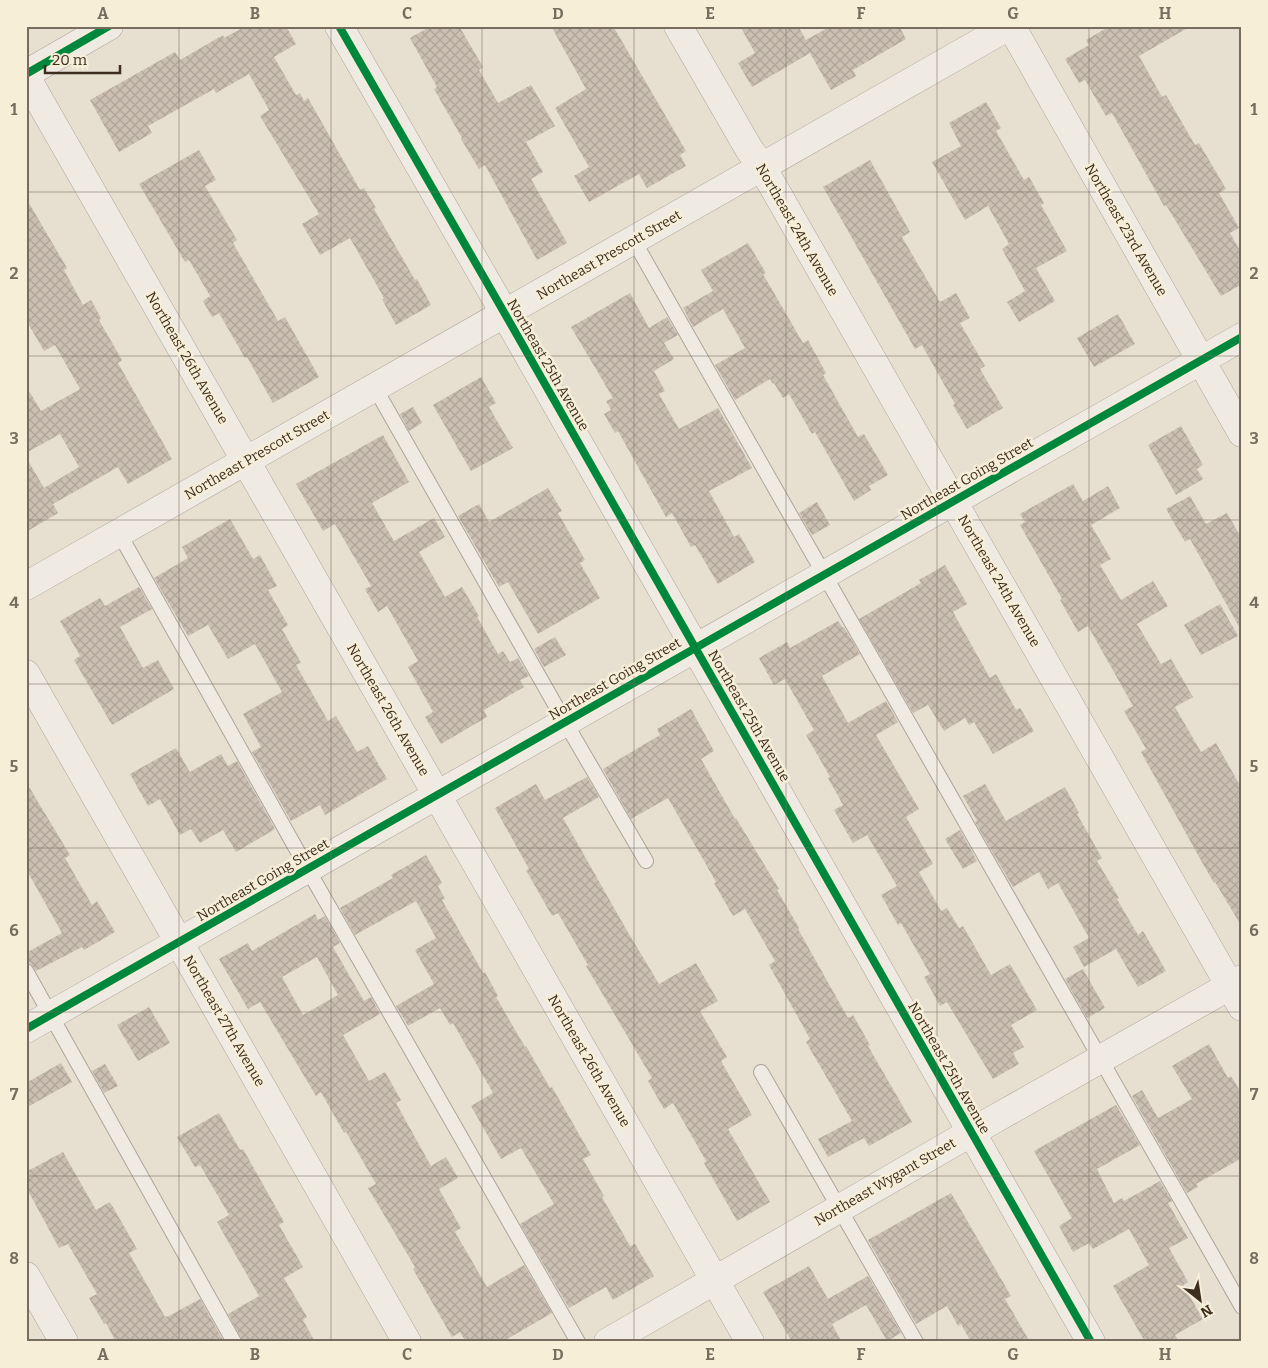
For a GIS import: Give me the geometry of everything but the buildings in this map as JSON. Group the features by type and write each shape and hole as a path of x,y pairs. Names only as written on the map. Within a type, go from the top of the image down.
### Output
{"street":[{"path":"26,75 109,26"},
{"name":"Northeast 25th Avenue","path":"339,26 1091,1342"},
{"name":"Northeast 24th Avenue","path":"678,26 749,149 762,167 1238,991"},
{"name":"Northeast Prescott Street","path":"26,586 1010,26"},
{"name":"Northeast 23rd Avenue","path":"1010,26 1242,433"},
{"name":"Northeast 26th Avenue","path":"26,75 750,1342"},
{"name":"Northeast Going Street","path":"26,1029 1242,337"},
{"name":"Northeast 27th Avenue","path":"26,674 407,1342"},
{"name":"Northeast Wygant Street","path":"608,1342 971,1132 1100,1060 1238,991"},
{"path":"26,1276 64,1342"}],"lane":[{"path":"634,241 1242,1307"},
{"path":"375,388 646,861"},
{"path":"119,533 307,868 578,1342"},
{"path":"26,971 234,1342"},
{"path":"761,1072 916,1342"}],"cycle path":[{"path":"26,74 109,26"},
{"path":"339,26 1091,1342"},
{"path":"26,1029 1242,337"}]}
